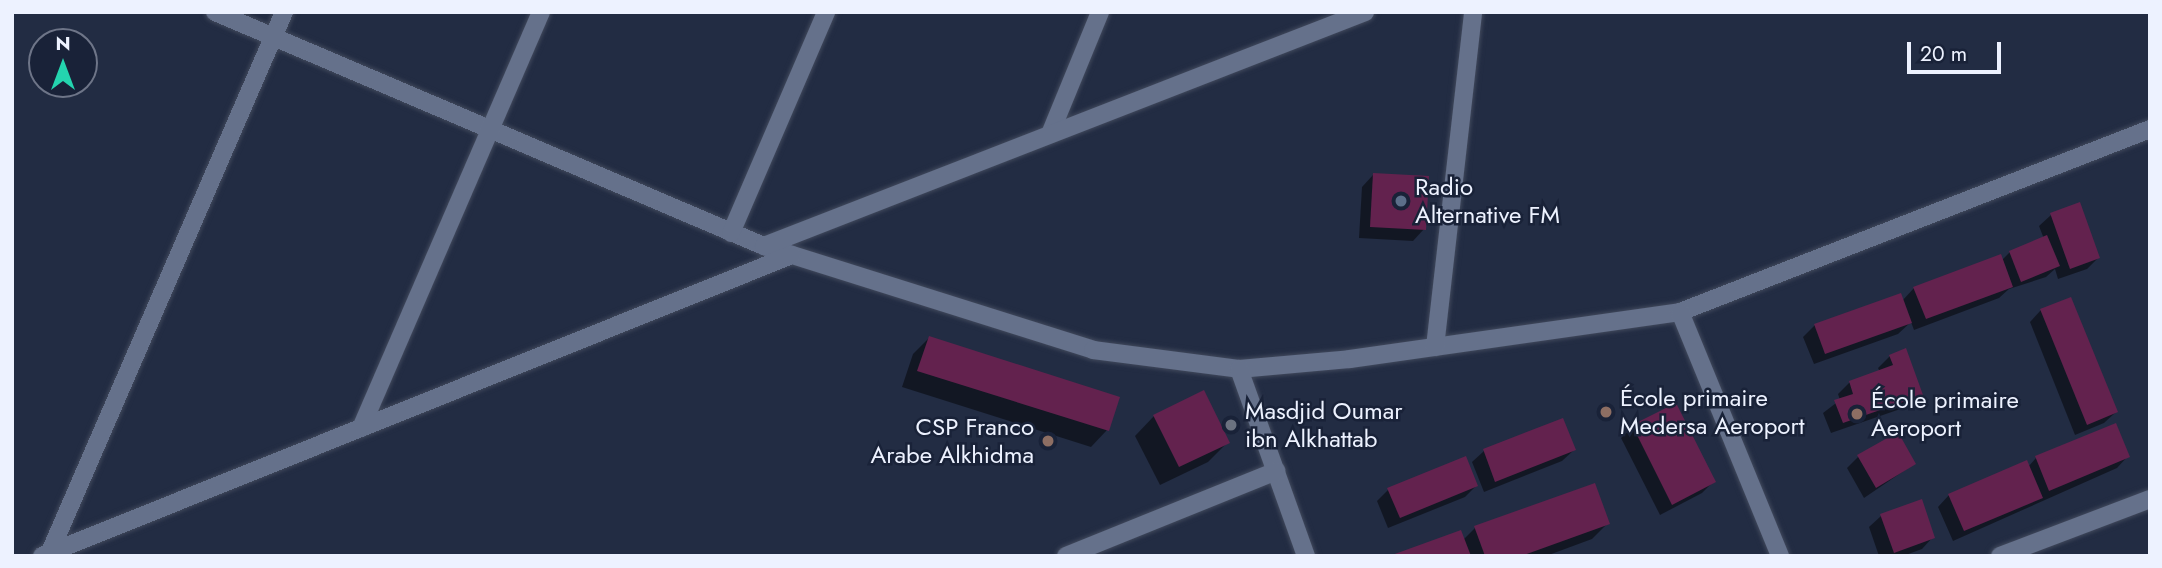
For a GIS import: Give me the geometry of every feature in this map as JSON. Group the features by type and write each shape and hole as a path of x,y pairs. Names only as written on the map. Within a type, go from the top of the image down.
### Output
{"street":[{"path":"215,12 764,246 1093,350 1239,369 1435,347 1680,312 2150,130"},
{"path":"46,554 284,12"},
{"path":"361,428 541,12"},
{"path":"730,233 826,12"},
{"path":"1050,134 1100,12"},
{"path":"764,246 1365,12"},
{"path":"1435,347 1473,12"},
{"path":"46,554 82,548 361,428 793,255"},
{"path":"1680,312 1780,556"},
{"path":"1239,369 1306,556"},
{"path":"1066,556 1276,471"},
{"path":"2000,556 2150,499"}],"building":[{"path":"1373,173 1429,176 1426,230 1370,227"},
{"path":"2080,202 2100,258 2070,269 2050,213"},
{"path":"2047,235 2060,266 2021,282 2009,251"},
{"path":"2001,254 2013,287 1926,319 1913,287"},
{"path":"1901,293 1912,323 1825,354 1814,324"},
{"path":"2071,297 2118,412 2087,425 2040,309"},
{"path":"929,336 1120,397 1109,431 917,371"},
{"path":"1906,348 1923,395 1843,423 1834,400 1853,394 1849,381 1893,365 1889,355"},
{"path":"1204,390 1230,443 1179,467 1153,415"},
{"path":"1676,403 1716,482 1672,505 1632,425"},
{"path":"1563,418 1576,450 1495,482 1483,449"},
{"path":"2116,423 2130,457 2049,491 2035,456"},
{"path":"1898,432 1916,464 1876,488 1857,455"},
{"path":"1466,456 1478,486 1400,518 1387,488"},
{"path":"2027,460 2043,498 1964,531 1948,494"},
{"path":"1595,483 1610,524 1521,556 1485,556 1474,526"},
{"path":"1922,499 1935,538 1894,553 1880,514"},
{"path":"1461,530 1471,556 1392,556 1392,555"}],"place":[{"name":"Radio Alternative FM","path":"1401,201"},
{"name":"École primaire Medersa Aeroport","path":"1606,412"},
{"name":"École primaire Aeroport","path":"1857,414"},
{"name":"Masdjid Oumar ibn Alkhattab","path":"1231,425"},
{"name":"CSP Franco Arabe Alkhidma","path":"1048,441"}]}
